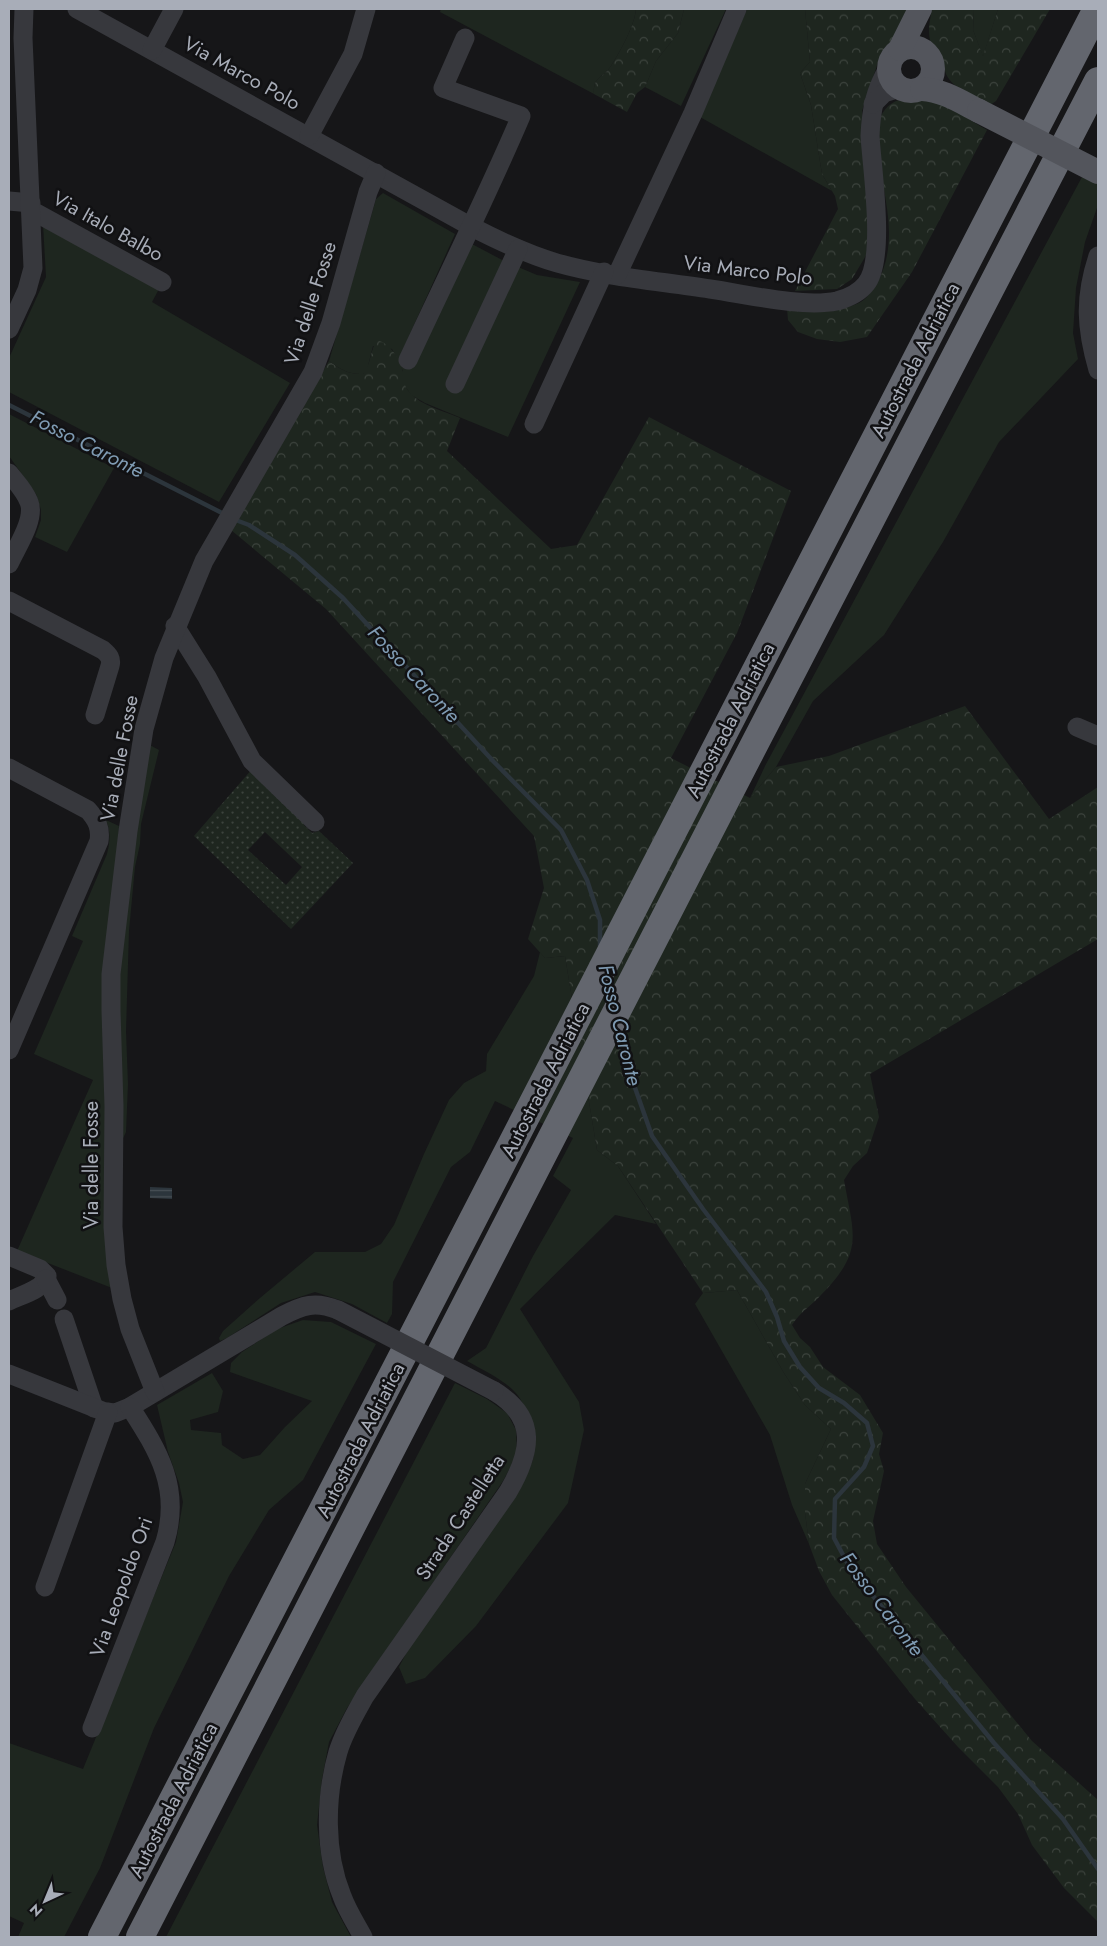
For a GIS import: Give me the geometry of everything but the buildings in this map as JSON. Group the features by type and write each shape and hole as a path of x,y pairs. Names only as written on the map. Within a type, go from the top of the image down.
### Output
{"highway":[{"name":"Autostrada Adriatica","path":"102,1937 524,1124 708,761 1097,9"},
{"name":"Autostrada Adriatica","path":"140,1937 1098,81"}],"main road":[{"path":"920,9 892,81 919,82 1098,172"},
{"path":"903,55 930,57 919,82"}],"street":[{"path":"9,29 22,9"},
{"name":"Via Italo Balbo","path":"9,329 27,290 33,268 22,9"},
{"name":"Via Marco Polo","path":"77,9 470,226 518,249 560,263 610,273 790,301 836,301 853,296 866,284 874,270 878,247 870,136 873,104 877,89 903,55"},
{"name":"Via Marco Polo","path":"152,50 174,9"},
{"name":"Via Marco Polo","path":"309,136 353,54 366,9"},
{"path":"534,424 692,113 737,9"},
{"path":"408,360 470,226 485,199 521,116 443,88 465,38"},
{"path":"873,104 884,93 919,82"},
{"name":"Via delle Fosse","path":"155,1392 130,1329 122,1299 116,1265 113,1227 114,1123 111,974 128,826 144,730 158,676 175,626 204,561 313,372 331,323 368,192 376,173"},
{"path":"9,201 31,207"},
{"name":"Via Italo Balbo","path":"31,207 162,282"},
{"path":"455,384 518,249"},
{"path":"1098,256 1093,272 1087,311 1088,329 1098,370"},
{"path":"9,473 25,494 31,508 28,525 9,564"},
{"path":"9,601 103,650 109,655 110,666 95,715"},
{"path":"175,626 207,677 252,761 315,822"},
{"path":"1077,727 1098,736"},
{"path":"9,768 88,810 95,818 100,833 99,841 9,1050"},
{"path":"9,1256 43,1271 57,1300"},
{"path":"9,1301 38,1287 46,1279"},
{"name":"Strada Castelletta","path":"101,1410 115,1413 130,1407 282,1316 312,1304 338,1310 494,1391 513,1405 524,1423 526,1446 521,1470 508,1492 365,1696 349,1725 339,1751 332,1780 329,1834 333,1864 342,1896 363,1937"},
{"path":"45,1588 101,1410 64,1319"},
{"path":"9,1374 101,1410"},
{"name":"Via Leopoldo Ori","path":"92,1728 165,1542 171,1518 170,1493 163,1465 155,1447 130,1407"}],"green space":[{"path":"441,9 636,9 633,23 619,53 608,70 597,80 594,94 440,12"},
{"path":"636,9 684,9 678,33 656,61 645,87 637,93 627,112 594,94 594,88 597,80 608,70 623,46 633,23"},
{"path":"684,9 726,9 681,106 645,87 656,61 678,33"},
{"path":"747,9 805,9 810,62 800,73 811,105 822,174 832,191 700,117"},
{"path":"805,9 909,9 891,44 881,53 862,111 868,188 868,252 852,279 837,289 795,291 838,209 835,196 822,174 811,105 800,73 810,62"},
{"path":"932,9 974,9 973,30 983,56 998,9 1050,9 996,101 990,105 959,89 946,74 942,59 933,47 929,35"},
{"path":"974,9 998,9 983,57 973,30"},
{"path":"899,100 934,102 958,112 987,130 912,272 867,337 840,342 817,339 798,332 788,320 787,308 823,310 842,308 862,302 873,289 883,271 889,232 887,206 878,151 878,125 885,110"},
{"path":"1082,177 1098,184 1098,205 1085,242 1076,288 1073,333 1078,359 999,442 943,542 884,635 813,701 776,767 750,798 765,766"},
{"path":"383,193 455,234 400,356 472,244 506,262 537,275 580,282 508,437 425,403 411,395 403,383 403,371 392,349 373,346 367,370 363,374 353,374 345,371 329,361 376,199"},
{"path":"43,224 159,289 152,302 290,383 219,502 9,392 9,358 46,277"},
{"path":"377,340 386,344 397,357 402,367 405,386 415,398 427,405 460,418 447,451 551,549 577,545 649,417 791,491 737,633 671,758 750,798 776,767 829,756 965,706 1049,819 1098,787 1098,939 870,1074 879,1117 867,1153 853,1166 844,1180 851,1215 852,1242 850,1254 835,1280 798,1316 792,1325 823,1367 860,1395 883,1433 879,1454 884,1471 873,1521 877,1544 906,1587 1032,1741 1098,1800 1098,1922 1064,1888 1032,1845 1018,1814 998,1787 958,1747 915,1699 832,1595 819,1571 809,1544 805,1512 805,1484 831,1429 805,1405 784,1373 737,1290 703,1293 618,1166 597,1150 565,956 545,958 528,939 544,888 534,836 326,609 231,530 329,361 345,371 353,374 363,374 368,366"},
{"path":"9,414 114,468 67,552 35,537 41,520 41,510 36,494 9,456"},
{"path":"146,743 159,750 141,824 140,844 135,867 129,931 126,1031 128,1084 126,1132 120,1145 115,1010"},
{"path":"253,768 306,818 304,825 312,833 319,831 353,863 291,929 194,836","holes":["265,832 302,867 286,885 248,850"]},
{"path":"106,820 119,826 115,882 112,1288 17,1251 93,1080 34,1054 83,941 72,936 107,854 110,837"},
{"path":"540,952 545,958 565,956 597,1150 618,1166 656,1224 615,1215 520,1309 579,1402 584,1430 568,1503 476,1626 425,1678 406,1684 399,1667 412,1642 523,1483 532,1461 534,1438 530,1420 518,1396 503,1382 467,1361 486,1348 533,1256 571,1190 553,1176 573,1138 495,1101 470,1152 451,1167 393,1282 392,1314 387,1323 352,1304 315,1292 281,1303 227,1338 220,1341 219,1338 223,1331 315,1252 365,1252 381,1244 394,1225 449,1100 464,1083 486,1071 487,1054 534,976"},
{"path":"737,1290 784,1373 805,1405 831,1429 805,1484 805,1512 809,1544 792,1505 770,1435 695,1304 703,1293"},
{"path":"303,1320 331,1322 376,1344 303,1480 269,1510 229,1576 154,1728 100,1868 64,1937 18,1937 24,1923 9,1916 9,1743 83,1769 176,1542 183,1502 179,1483 168,1452 157,1405 212,1373 223,1391 218,1412 190,1420 191,1430 221,1433 222,1445 243,1459 260,1455 312,1401 230,1372 231,1363 242,1352 277,1329"},
{"path":"455,1383 487,1399 507,1413 516,1430 517,1455 503,1481 347,1708 329,1742 322,1779 317,1825 323,1867 332,1902 351,1937 166,1937"}],"shaded area":[{"path":"150,1187 172,1188 172,1199 150,1198"}],"waterway":[{"name":"Fosso Caronte","path":"9,405 226,515"},
{"name":"Fosso Caronte","path":"233,519 249,525 295,555 343,598 494,762 561,830 587,880 600,920 600,946"},
{"name":"Fosso Caronte","path":"607,981 611,1000"},
{"name":"Fosso Caronte","path":"618,1032 622,1051 652,1136 703,1209 766,1292 777,1317 784,1341 800,1367 819,1388 844,1403 867,1423 873,1446 864,1467 835,1499 834,1538 850,1568 994,1743 1063,1819 1098,1869"}]}
